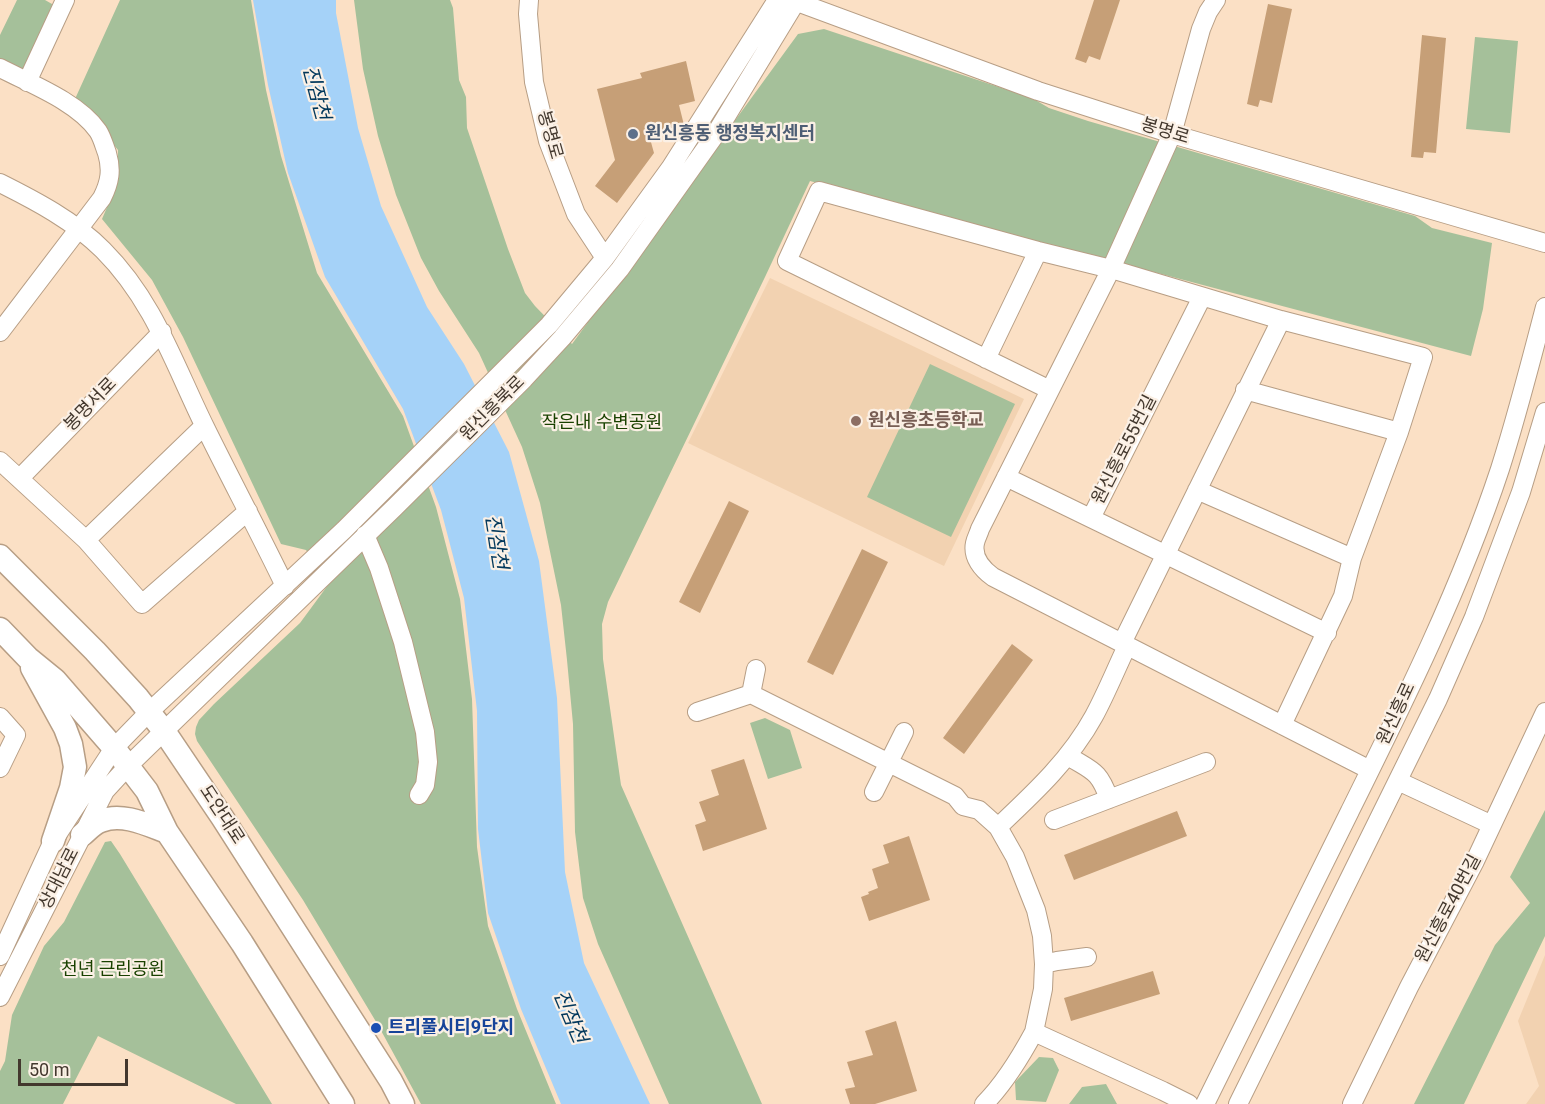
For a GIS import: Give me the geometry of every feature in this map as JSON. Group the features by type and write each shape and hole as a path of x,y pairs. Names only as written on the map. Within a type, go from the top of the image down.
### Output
{"main road":[{"name":"도안대로","path":"0,556 102,658 164,731 391,1081 403,1104"},
{"path":"0,629 27,658 55,680 114,748 147,791 167,832 242,943 343,1104"},
{"path":"27,658 65,729 75,767 71,788 53,841"},
{"path":"82,835 101,821 116,818 139,822 167,832"}],"street":[{"name":"봉명로","path":"529,0 528,14 534,82 548,141 576,214 605,258"},
{"name":"원신흥북로","path":"114,748 149,712 385,490 549,326 605,258 676,159 777,0"},
{"path":"1216,0 1201,29 1172,135 1111,269 974,544 976,558 983,569 993,577 1371,770"},
{"name":"봉명로","path":"795,1 1038,90 1172,135 1545,243"},
{"name":"원신흥북로","path":"128,766 395,507 562,338 620,269 713,138 784,23 795,1"},
{"path":"27,82 59,4"},
{"path":"0,68 66,102 92,123 100,133 110,172 109,186 102,198 0,332"},
{"path":"0,183 37,202 79,230 102,249 128,278 162,332 204,426 285,586"},
{"path":"1050,390 786,261 819,191 1111,269 1281,320 1423,357 1399,432 1353,558 1343,596 1282,725"},
{"path":"986,359 1038,251"},
{"name":"원신흥로55번길","path":"1006,477 1091,518 1202,297"},
{"name":"원신흥로","path":"1205,1104 1371,770 1437,628 1499,470 1526,381 1545,307"},
{"path":"998,827 1068,756 1093,718 1165,554 1281,320"},
{"name":"봉명서로","path":"20,478 162,332"},
{"path":"1245,390 1399,432"},
{"name":"원신흥로","path":"1238,1104 1438,699 1474,617 1521,492 1545,412"},
{"path":"86,540 204,426"},
{"path":"0,461 86,540 142,604 248,511"},
{"path":"1197,490 1353,558"},
{"path":"1091,518 1327,633"},
{"path":"365,535 379,568 403,642 425,732 428,762 425,785 419,795"},
{"path":"751,694 756,669"},
{"path":"697,712 751,694 955,796 963,806 979,810 998,827 1015,857 1036,910 1042,936 1044,964 1035,1032 1017,1064 984,1104"},
{"name":"원신흥로40번길","path":"1352,1104 1409,987 1475,861 1545,712"},
{"path":"0,717 16,735 0,768"},
{"path":"874,792 904,732"},
{"name":"상대남로","path":"0,956 53,841 114,748"},
{"path":"1068,756 1096,773 1104,784 1108,799"},
{"path":"1054,820 1206,762"},
{"name":"상대남로","path":"0,997 105,792 128,766"},
{"path":"1398,781 1492,825"},
{"path":"1044,964 1087,957"},
{"path":"1035,1032 1189,1104"}],"shaded area":[{"name":"원신흥초등학교","path":"770,278 1024,399 944,566 688,443"},
{"path":"1545,955 1545,1104 1526,1104 1539,1086 1518,1021"}],"green space":[{"path":"17,0 45,0 52,4 56,13 26,78 0,64 0,35"},
{"path":"120,0 251,0 266,90 281,156 317,273 403,416 436,507 460,599 472,699 477,847 488,926 517,1009 556,1104 421,1104 378,1025 303,900 197,741 195,734 199,720 300,623 328,585 306,550 281,544 183,337 152,280 102,219 117,184 118,150 75,99"},
{"name":"작은내 수변공원","path":"354,0 450,0 453,8 459,80 466,97 467,128 508,249 525,293 572,344 798,34 824,29 1032,98 1049,108 1088,121 1415,216 1432,228 1492,243 1483,309 1471,356 810,181 608,602 602,624 603,659 621,785 762,1104 669,1104 598,944 583,898 575,832 573,724 567,660 561,605 540,503 522,447 479,353 439,291 421,258 396,195 378,136 363,69"},
{"path":"1475,37 1518,41 1510,133 1466,129"},
{"path":"930,364 1015,404 951,537 867,497"},
{"path":"765,718 790,730 802,768 768,779 750,723"},
{"path":"1545,810 1545,936 1464,1104 1414,1104 1495,945 1530,903 1510,877"},
{"name":"천년 근린공원","path":"111,841 272,1104 236,1104 98,1036 63,1104 0,1104 0,1071 5,1061 12,1015 44,946 64,922 105,842"},
{"path":"1039,1057 1053,1058 1059,1070 1046,1102 1016,1100 1015,1082"},
{"path":"1106,1084 1117,1104 1069,1104 1082,1087"}],"water":[{"name":"진잠천","path":"253,0 336,0 336,13 358,128 381,206 427,307 464,364 509,452 539,561 557,698 565,872 584,963 650,1104 561,1104 521,1009 488,913 478,829 477,711 464,598 441,510 403,409 325,277 288,173 268,85"}],"building":[{"path":"1094,0 1120,0 1100,60 1089,56 1086,63 1075,59"},
{"path":"1268,4 1292,9 1272,103 1260,100 1258,107 1247,104"},
{"path":"1422,35 1446,38 1436,153 1424,152 1423,158 1411,157"},
{"path":"686,61 695,101 679,105 684,125 649,135 654,153 617,203 595,186 615,160 597,89 642,78 640,73"},
{"path":"729,501 749,511 700,613 679,602"},
{"path":"862,549 888,562 833,675 807,662"},
{"path":"1012,644 1033,660 964,754 943,738"},
{"path":"744,759 767,829 703,851 695,825 706,821 699,802 719,795 711,770"},
{"path":"1177,811 1187,836 1074,880 1064,855"},
{"path":"909,836 930,900 869,921 861,897 878,888 872,869 889,863 883,845"},
{"path":"1153,971 1160,994 1071,1021 1064,998"},
{"path":"896,1021 917,1091 875,1104 850,1104 845,1089 855,1087 847,1062 873,1055 865,1031"}],"place":[{"name":"원신흥동 행정복지센터","path":"633,134"},
{"name":"원신흥초등학교","path":"856,421"},
{"name":"트리풀시티9단지","path":"376,1028"}]}
